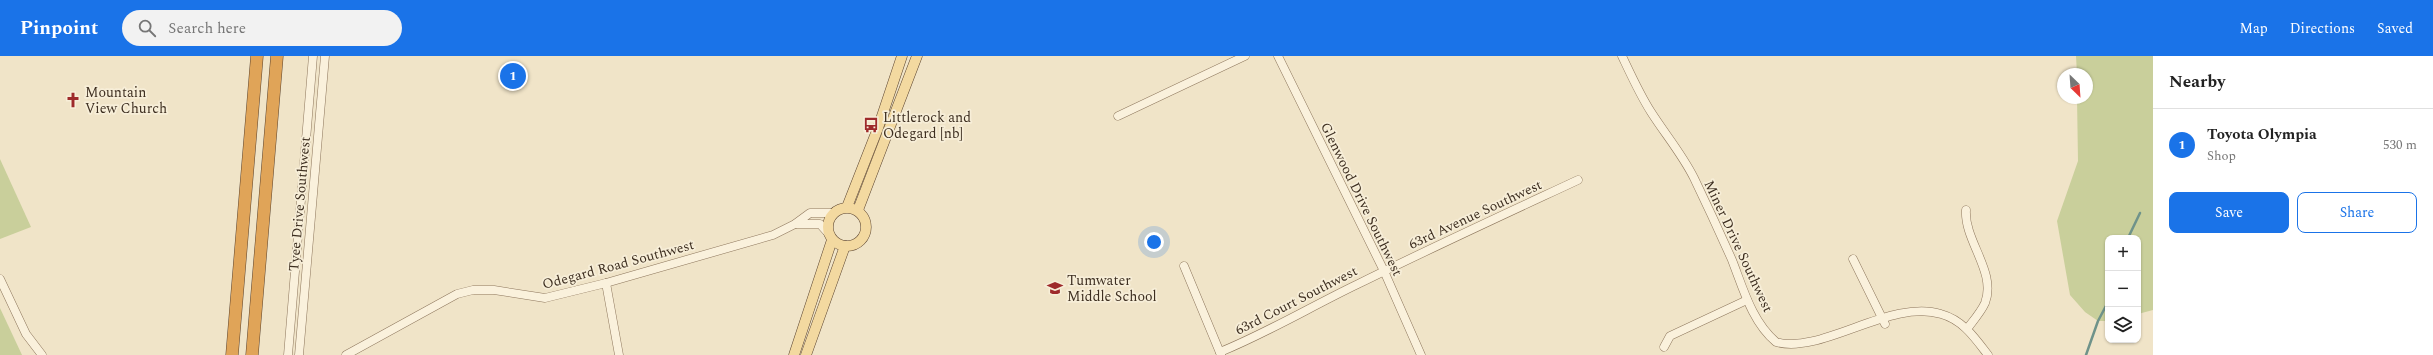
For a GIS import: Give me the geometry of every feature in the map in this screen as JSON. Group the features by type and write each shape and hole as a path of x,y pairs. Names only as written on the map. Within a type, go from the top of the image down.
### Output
{"highway":[{"path":"251,56 251,125"},
{"path":"232,355 257,56"},
{"path":"252,355 278,56"}],"main road":[{"path":"847,207 878,128 902,56"},
{"path":"858,210 918,56"},
{"path":"794,355 830,237 827,226 832,213 839,208 847,207 858,210 865,221 865,233 857,243 845,246 830,237"},
{"path":"806,355 845,246"}],"street":[{"name":"Tyee Drive Southwest","path":"288,355 313,56"},
{"name":"Tyee Drive Southwest","path":"299,355 325,56"},
{"path":"1118,116 1245,56"},
{"name":"Glenwood Drive Southwest","path":"1278,56 1384,271 1421,355"},
{"name":"Miner Drive Southwest","path":"1622,56 1650,110 1694,177 1758,321 1776,342 1794,352 1807,351"},
{"name":"63rd Avenue Southwest","path":"1384,271 1578,180"},
{"path":"1966,210 1966,223 1986,276 1987,292 1985,303 1967,329"},
{"name":"Odegard Road Southwest","path":"346,355 457,294 473,290 494,290 541,299 606,283 773,235 795,224 810,213 832,213"},
{"path":"795,224 820,224 830,237"},
{"path":"1853,259 1885,324"},
{"name":"63rd Court Southwest","path":"1184,266 1220,353 1257,337 1280,322 1384,271"},
{"path":"0,279 26,334 42,355"},
{"path":"606,283 619,355"},
{"path":"1664,347 1670,336 1748,300"},
{"path":"1836,344 1911,314 1926,311 1946,315 1967,329 1988,355"}],"green space":[{"path":"2076,56 2153,56 2153,310 2141,313 2141,235 2105,235 2105,321 2098,321 2085,312 2070,295 2057,221 2078,161 2077,104 2093,104 2093,68 2077,68"},
{"path":"0,159 31,227 0,239"},
{"path":"0,308 22,355 0,355"}],"waterway":[{"path":"2129,235 2140,213"},
{"path":"2086,355 2098,321 2105,307"}],"place":[{"name":"Toyota Olympia","path":"513,76"},
{"name":"Mountain View Church","path":"73,100"},
{"name":"Littlerock and Odegard [nb]","path":"871,125"},
{"name":"Tumwater Middle School","path":"1055,288"}]}
